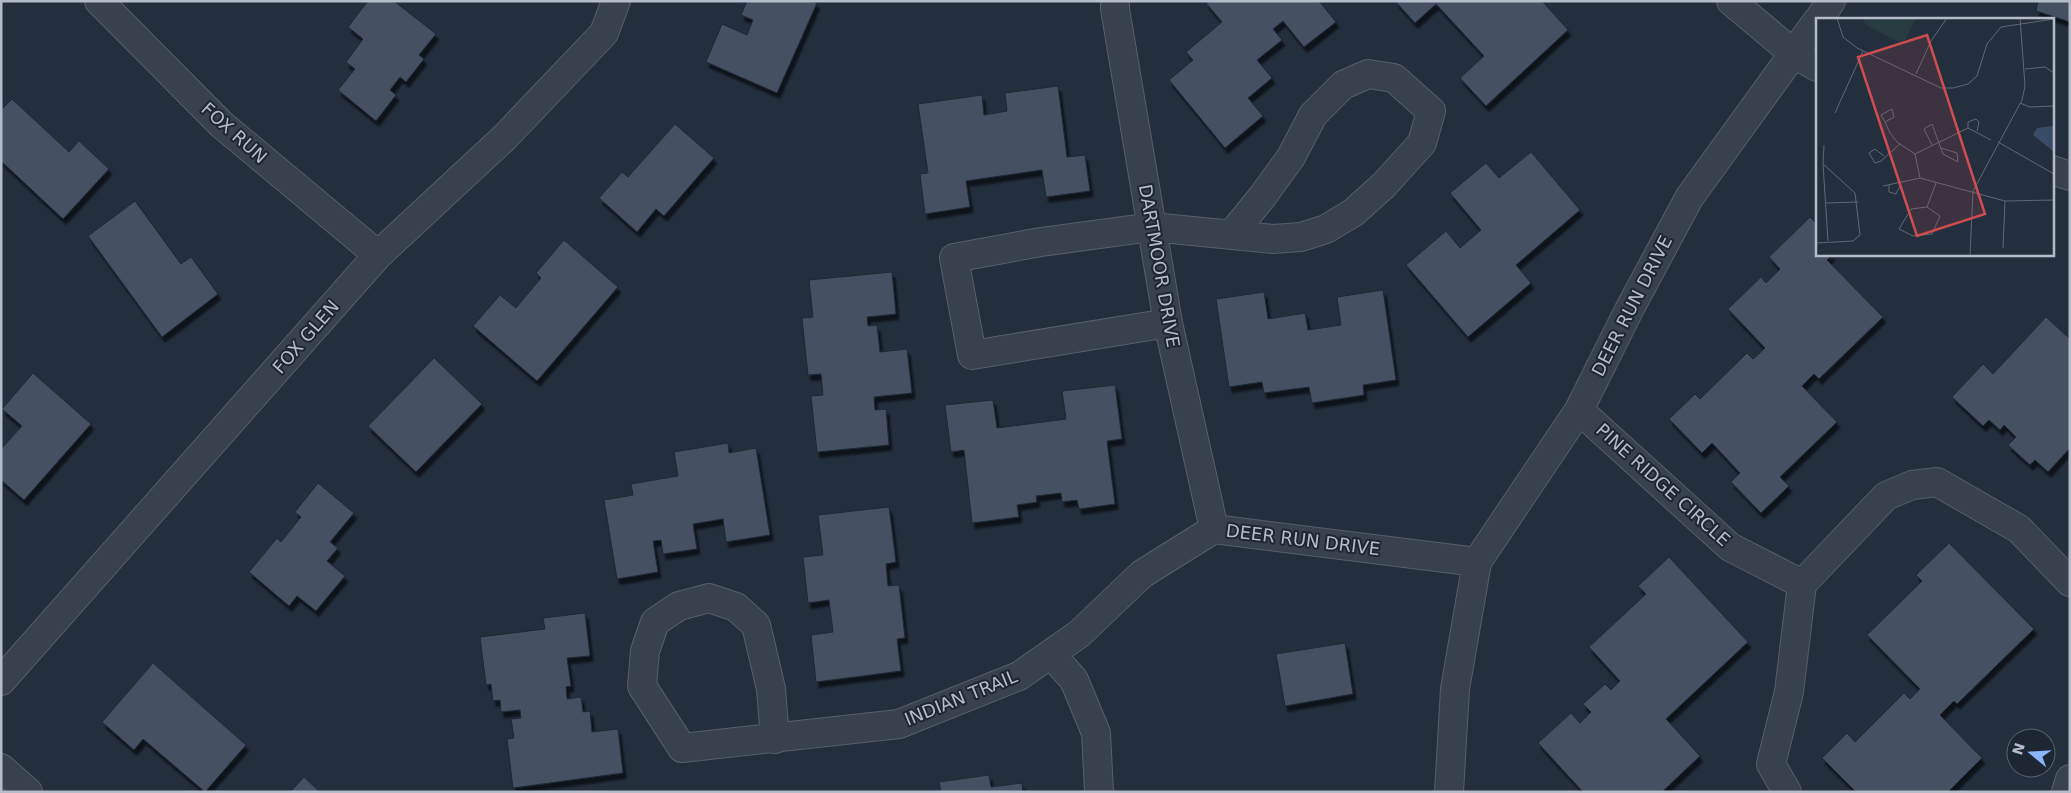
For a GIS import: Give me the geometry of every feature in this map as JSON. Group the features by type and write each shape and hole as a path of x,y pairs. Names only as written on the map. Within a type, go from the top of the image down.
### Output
{"street":[{"name":"FOX RUN","path":"98,1 221,124 378,254"},
{"name":"FOX GLEN","path":"1,681 378,254 504,137 604,33 616,1"},
{"name":"DARTMOOR DRIVE","path":"1115,1 1168,324 1214,529"},
{"path":"1731,1 1794,54 1816,66"},
{"name":"DEER RUN DRIVE","path":"1819,18 1831,1"},
{"name":"DEER RUN DRIVE","path":"1449,792 1455,689 1477,562 1579,410 1629,310 1690,198 1816,23"},
{"path":"1168,324 972,356 954,258 1041,242 1152,227 1273,239 1301,237 1326,229 1354,212 1384,185 1422,143 1431,111 1394,78 1368,74 1342,85 1314,115 1291,158 1231,234"},
{"path":"2054,171 2070,176"},
{"name":"PINE RIDGE CIRCLE","path":"1579,410 1730,547 1802,584"},
{"path":"1786,792 1771,764 1789,692 1802,584 1886,496 1912,485 1937,482 2019,529 2070,582"},
{"name":"DEER RUN DRIVE","path":"1142,574 1214,529 1477,562"},
{"name":"INDIAN TRAIL","path":"775,739 771,689 756,625 736,606 709,598 680,606 655,622 645,651 642,686 682,748 775,739 899,724 1020,676 1079,634 1142,574"},
{"path":"1051,654 1074,680 1096,733 1099,792"},
{"path":"1,768 28,792"},
{"path":"2066,792 2070,779"}],"building":[{"path":"368,1 394,1 436,34 419,55 424,59 406,82 400,77 390,90 396,95 376,121 338,90 355,69 346,62 363,39 348,27"},
{"path":"747,1 813,1 817,3 777,93 706,62 722,24 747,35 753,20 741,15"},
{"path":"1209,1 1319,1 1336,22 1304,47 1283,21 1273,29 1282,40 1257,60 1272,78 1248,98 1263,116 1225,148 1169,80 1193,60 1186,52 1222,22 1206,3"},
{"path":"1395,1 1542,1 1568,30 1486,106 1460,78 1484,56 1436,4 1415,23"},
{"path":"2038,1 2070,1 2070,22 2036,11"},
{"path":"1058,86 1067,157 1085,155 1090,191 1046,197 1042,170 966,181 970,207 925,214 920,174 928,173 918,104 982,95 984,115 1007,111 1005,93"},
{"path":"12,99 69,152 79,141 109,169 63,219 1,161 1,110"},
{"path":"675,124 714,158 664,216 656,209 637,232 599,198 622,172 628,177"},
{"path":"1531,152 1580,210 1516,265 1531,283 1468,337 1406,265 1446,231 1460,248 1481,230 1450,193 1486,163 1499,178"},
{"path":"135,201 181,264 191,257 218,294 162,337 88,236"},
{"path":"1810,217 1816,223 1816,255 1832,255 1827,260 1883,317 1819,379 1814,374 1802,386 1837,422 1780,477 1789,486 1761,513 1731,482 1740,473 1712,443 1702,453 1669,419 1695,394 1700,399 1747,353 1753,359 1765,348 1728,309 1761,277 1766,283 1780,269 1769,257"},
{"path":"564,240 618,287 537,381 473,326 500,295 516,308 541,278 536,273"},
{"path":"892,272 896,314 867,317 868,326 877,325 880,352 907,349 912,393 874,397 875,410 886,409 889,445 817,452 811,396 823,395 821,374 808,375 802,318 813,317 809,280"},
{"path":"1383,290 1396,380 1363,385 1364,395 1312,403 1309,387 1264,393 1262,382 1229,387 1216,299 1264,292 1268,319 1305,313 1308,330 1341,325 1337,297"},
{"path":"2046,317 2070,339 2070,448 2048,472 2035,460 2030,465 2008,445 2016,437 2004,425 2000,430 1989,420 1983,426 1952,397 1983,364 1993,374"},
{"path":"434,358 482,404 416,472 368,426"},
{"path":"33,373 91,424 24,500 1,480 1,449 22,426 2,409"},
{"path":"1115,385 1122,439 1107,441 1115,504 1079,509 1077,500 1062,502 1061,493 1036,496 1037,502 1017,505 1019,517 972,523 964,450 951,452 945,405 993,400 997,428 1066,419 1062,391"},
{"path":"728,443 729,453 756,448 770,535 726,542 723,519 693,524 697,549 663,554 661,540 653,541 658,572 617,579 604,500 633,495 631,484 678,476 674,452"},
{"path":"318,483 354,513 330,542 338,548 327,561 345,576 316,611 297,596 289,606 249,572 277,538 281,542 301,517 295,512"},
{"path":"889,507 896,562 886,564 888,586 899,585 905,638 897,639 901,671 816,682 811,635 833,632 829,600 808,603 803,557 823,555 818,515"},
{"path":"1949,543 2034,629 1957,704 1954,701 1940,715 1982,758 1948,792 1856,792 1822,758 1847,733 1855,742 1904,693 1910,699 1920,689 1867,635 1922,581 1916,575"},
{"path":"1669,557 1748,642 1666,719 1700,756 1662,792 1583,792 1538,743 1571,713 1580,723 1591,712 1583,704 1605,684 1611,690 1620,681 1589,647 1646,594 1638,586"},
{"path":"585,613 590,656 567,658 571,686 566,687 567,699 581,697 583,712 590,711 592,732 618,729 623,773 513,788 507,739 514,738 511,719 521,718 520,710 501,712 500,700 493,701 491,684 486,685 480,637 545,629 543,618"},
{"path":"1345,643 1353,694 1285,706 1276,654"},
{"path":"153,663 246,745 205,792 143,739 134,750 102,722"},
{"path":"989,775 991,787 1022,783 1023,792 941,792 939,782"},
{"path":"304,777 320,792 290,792"}]}
